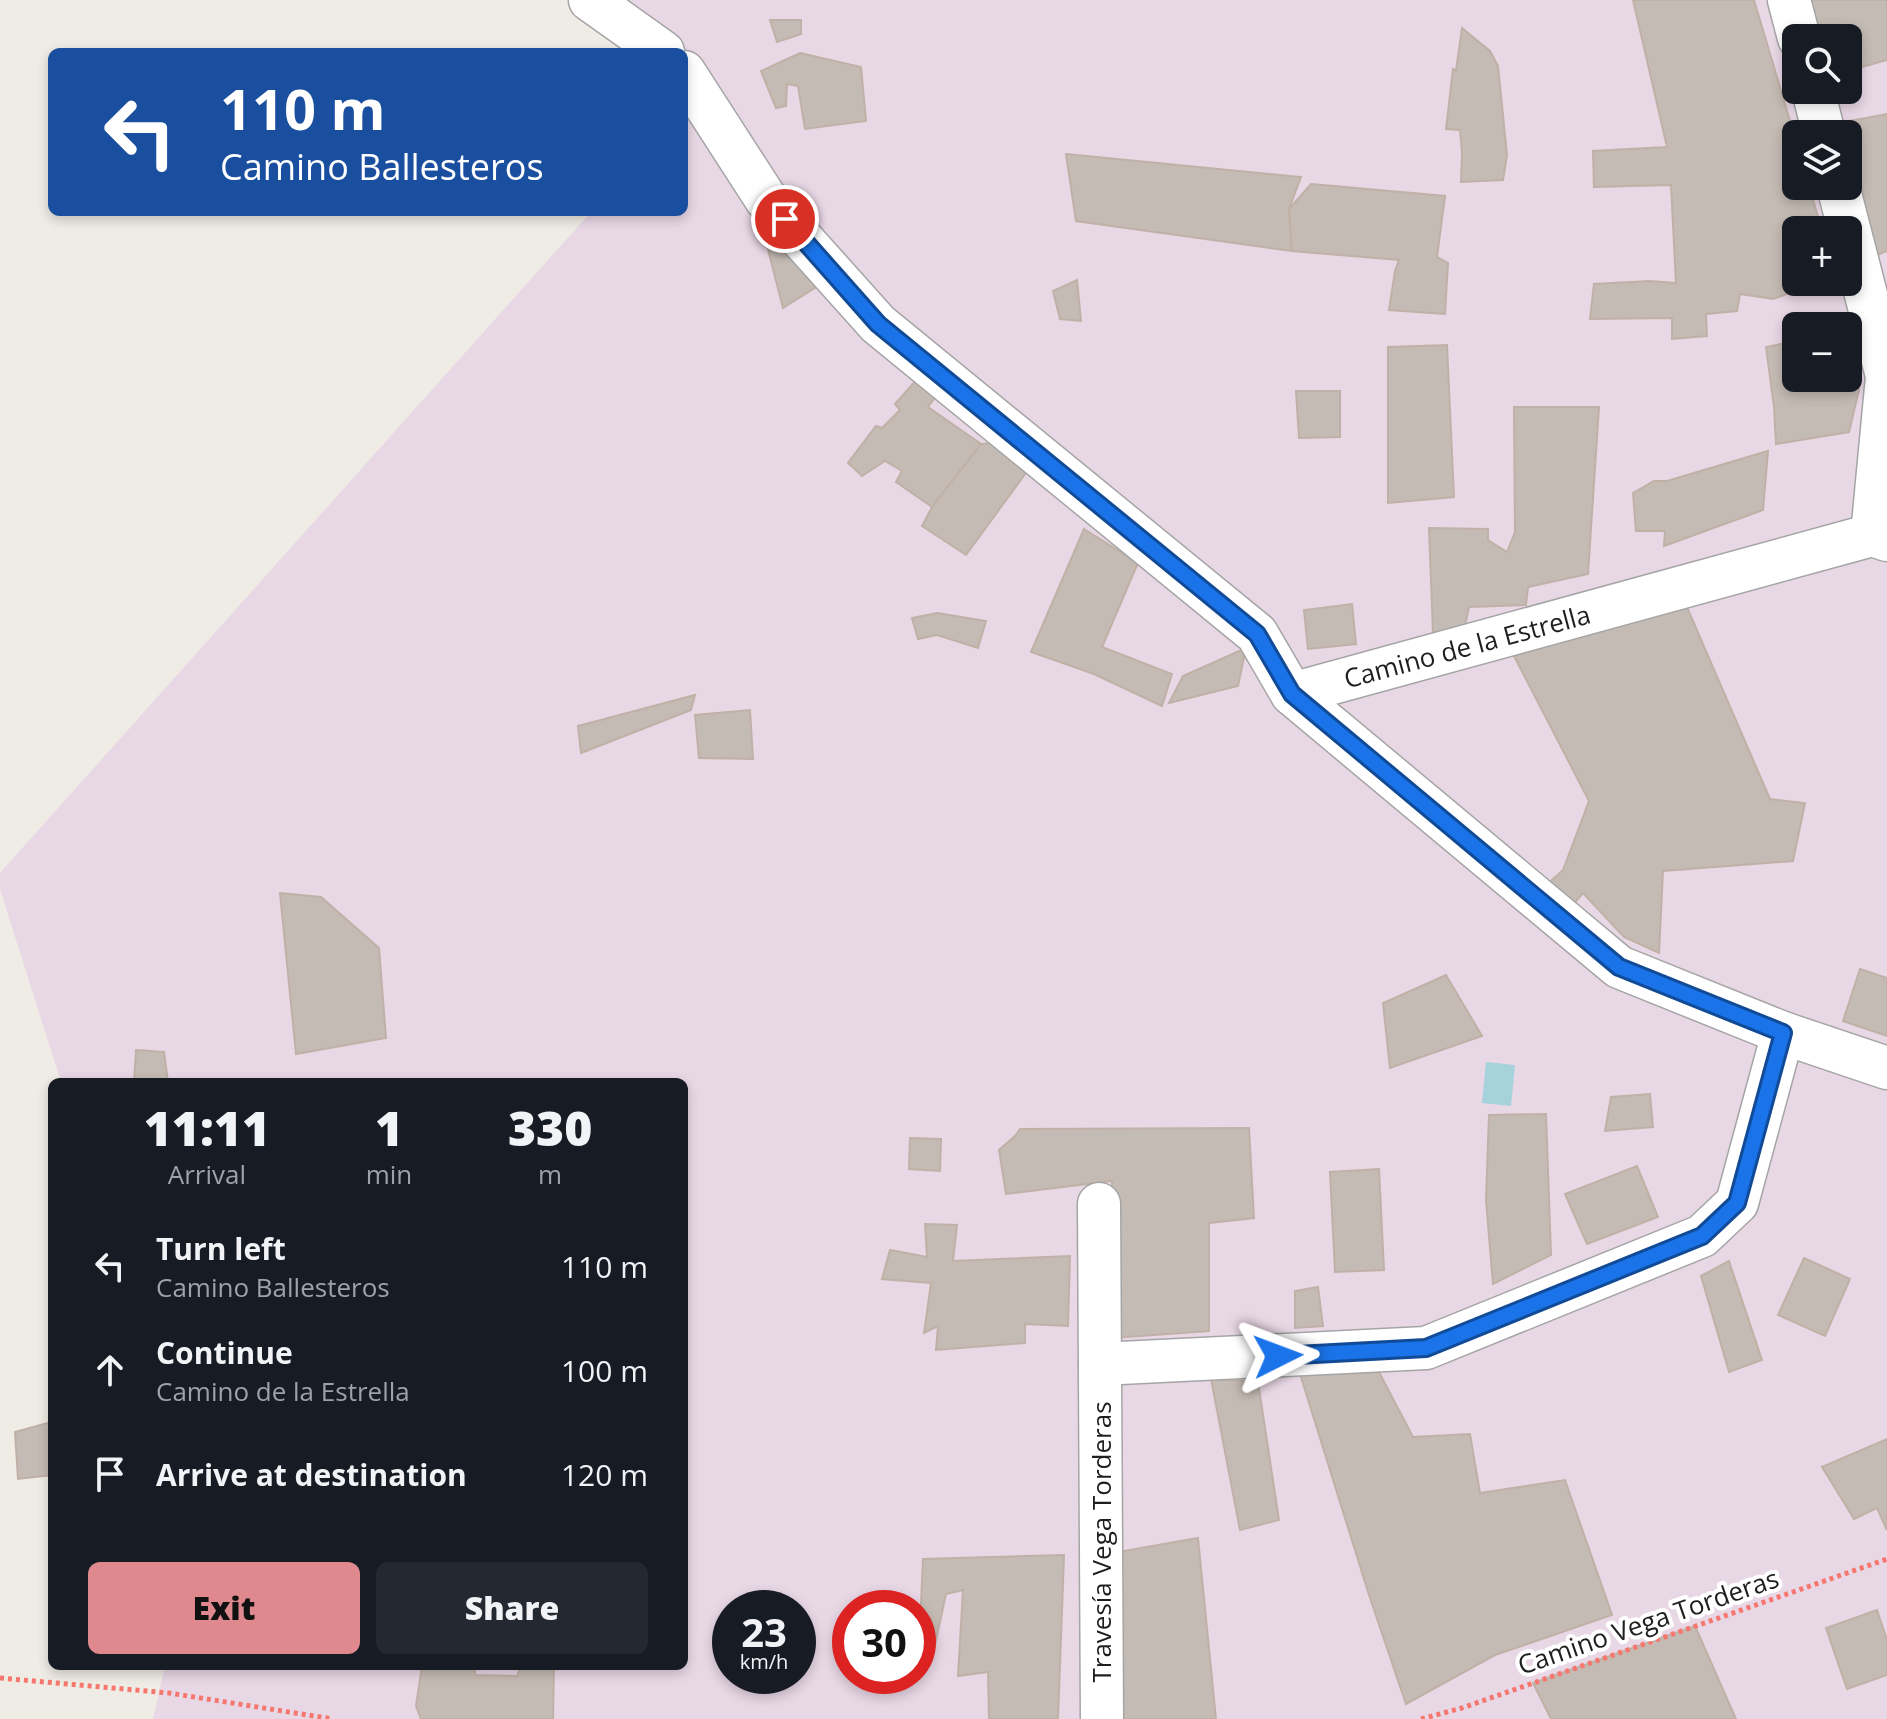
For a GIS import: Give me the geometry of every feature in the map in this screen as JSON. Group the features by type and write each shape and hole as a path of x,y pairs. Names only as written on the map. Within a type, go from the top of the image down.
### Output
{"street":[{"path":"590,0 657,48"},
{"path":"1789,0 1795,24"},
{"path":"688,78 766,199 878,324 1257,634 1292,694 1619,967 1783,1033 1887,1068"},
{"path":"1842,200 1887,376 1880,538"},
{"name":"Camino de la Estrella","path":"1292,694 1880,538"},
{"name":"Travesía Vega Torderas","path":"1100,1364 1426,1348 1702,1236 1737,1203 1783,1033"},
{"name":"Travesía Vega Torderas","path":"1099,1204 1102,1719"}],"path":[{"name":"Camino Vega Torderas","path":"1421,1719 1462,1708 1887,1559"},
{"path":"0,1678 169,1693 333,1719"}],"shaded area":[{"path":"579,0 1887,0 1887,1719 153,1719 164,1670 688,1670 688,1078 60,1078 0,889 0,873 587,216 688,216 688,103 696,94 688,88 688,48 639,48"}],"water":[{"path":"1486,1062 1515,1065 1511,1106 1482,1103"}],"building":[{"path":"1633,0 1754,0 1782,94 1782,104 1785,104 1790,120 1782,120 1782,200 1813,200 1818,216 1782,216 1782,296 1773,299 1740,294 1737,311 1706,314 1707,336 1672,339 1672,318 1590,319 1594,284 1676,283 1671,185 1594,187 1593,151 1667,147"},
{"path":"1808,0 1887,0 1887,60 1862,67 1862,24 1816,24"},
{"path":"770,20 801,20 801,34 777,42"},
{"path":"1462,28 1490,51 1498,66 1507,155 1503,180 1461,182 1460,130 1446,129 1453,69 1456,71"},
{"path":"800,53 861,67 866,121 805,129 798,86 787,84 786,106 776,108 761,71"},
{"path":"1887,114 1887,251 1868,259 1862,237 1862,216 1856,216 1852,200 1862,200 1862,120 1855,120"},
{"path":"1066,154 1301,177 1289,209 1292,251 1076,221"},
{"path":"1311,184 1445,196 1437,257 1448,263 1445,314 1389,310 1399,260 1292,251 1289,209"},
{"path":"763,230 821,284 783,308"},
{"path":"1077,280 1081,321 1060,319 1053,291"},
{"path":"1782,344 1782,392 1859,392 1849,432 1776,444 1766,347"},
{"path":"1447,345 1454,497 1388,503 1388,347"},
{"path":"918,378 939,392 928,407 981,444 932,507 896,482 902,471 885,461 862,476 848,463 876,426 882,428 900,410 895,404"},
{"path":"1296,391 1340,391 1340,437 1299,438"},
{"path":"1514,407 1599,407 1588,574 1528,587 1526,605 1469,607 1463,635 1433,633 1429,528 1488,529 1488,540 1507,552 1515,532"},
{"path":"993,443 1028,470 966,555 922,526 932,507 981,444"},
{"path":"1768,451 1763,510 1664,546 1665,531 1636,531 1633,493 1654,481 1667,481"},
{"path":"1084,529 1138,563 1102,647 1172,674 1162,706 1094,674 1031,652"},
{"path":"1683,598 1770,799 1805,803 1793,861 1663,871 1659,953 1624,937 1583,893 1567,912 1544,887 1563,870 1589,801 1514,656"},
{"path":"1352,604 1356,644 1308,649 1304,610"},
{"path":"937,613 986,621 978,648 937,635 918,639 912,618"},
{"path":"1246,648 1238,686 1169,703 1183,676"},
{"path":"695,695 691,710 581,753 578,726"},
{"path":"750,710 753,759 699,758 695,715"},
{"path":"280,893 321,897 379,948 386,1038 296,1054"},
{"path":"1860,969 1887,978 1887,1036 1843,1021"},
{"path":"1446,975 1482,1036 1390,1068 1383,1003"},
{"path":"136,1050 164,1052 167,1078 134,1078"},
{"path":"1650,1094 1653,1127 1605,1131 1611,1097"},
{"path":"1546,1114 1551,1255 1493,1284 1486,1200 1489,1115"},
{"path":"1249,1128 1254,1218 1209,1223 1209,1331 1113,1338 1112,1181 1006,1194 999,1150 1020,1129"},
{"path":"910,1138 941,1139 940,1171 909,1169"},
{"path":"1637,1166 1658,1217 1587,1244 1565,1194"},
{"path":"1379,1169 1384,1270 1335,1272 1330,1172"},
{"path":"925,1224 957,1225 953,1261 1070,1256 1068,1326 1025,1324 1025,1343 936,1350 938,1326 924,1333 931,1283 882,1279 890,1250 927,1257"},
{"path":"1804,1258 1850,1279 1825,1336 1778,1315"},
{"path":"1729,1261 1762,1360 1729,1372 1701,1276"},
{"path":"1318,1287 1323,1326 1295,1328 1295,1291"},
{"path":"1379,1372 1413,1437 1470,1434 1480,1493 1565,1480 1612,1615 1495,1655 1406,1704 1300,1374"},
{"path":"1211,1379 1258,1382 1279,1520 1240,1530"},
{"path":"48,1423 48,1475 18,1479 15,1432"},
{"path":"1887,1439 1887,1530 1877,1508 1854,1519 1822,1467"},
{"path":"1198,1538 1216,1719 1114,1719 1101,1555"},
{"path":"1064,1555 1058,1719 989,1719 988,1672 958,1676 963,1590 946,1594 936,1640 936,1590 922,1590 923,1559"},
{"path":"1877,1610 1887,1640 1887,1675 1847,1689 1826,1628"},
{"path":"1695,1626 1736,1719 1551,1719 1533,1683"},
{"path":"421,1670 475,1670 475,1675 517,1676 519,1670 554,1670 553,1719 421,1719 416,1706"}],"route":[{"path":"785,219 878,324 1257,634 1292,694 1619,967 1783,1033 1737,1203 1702,1236 1426,1348 1278,1356"}]}
